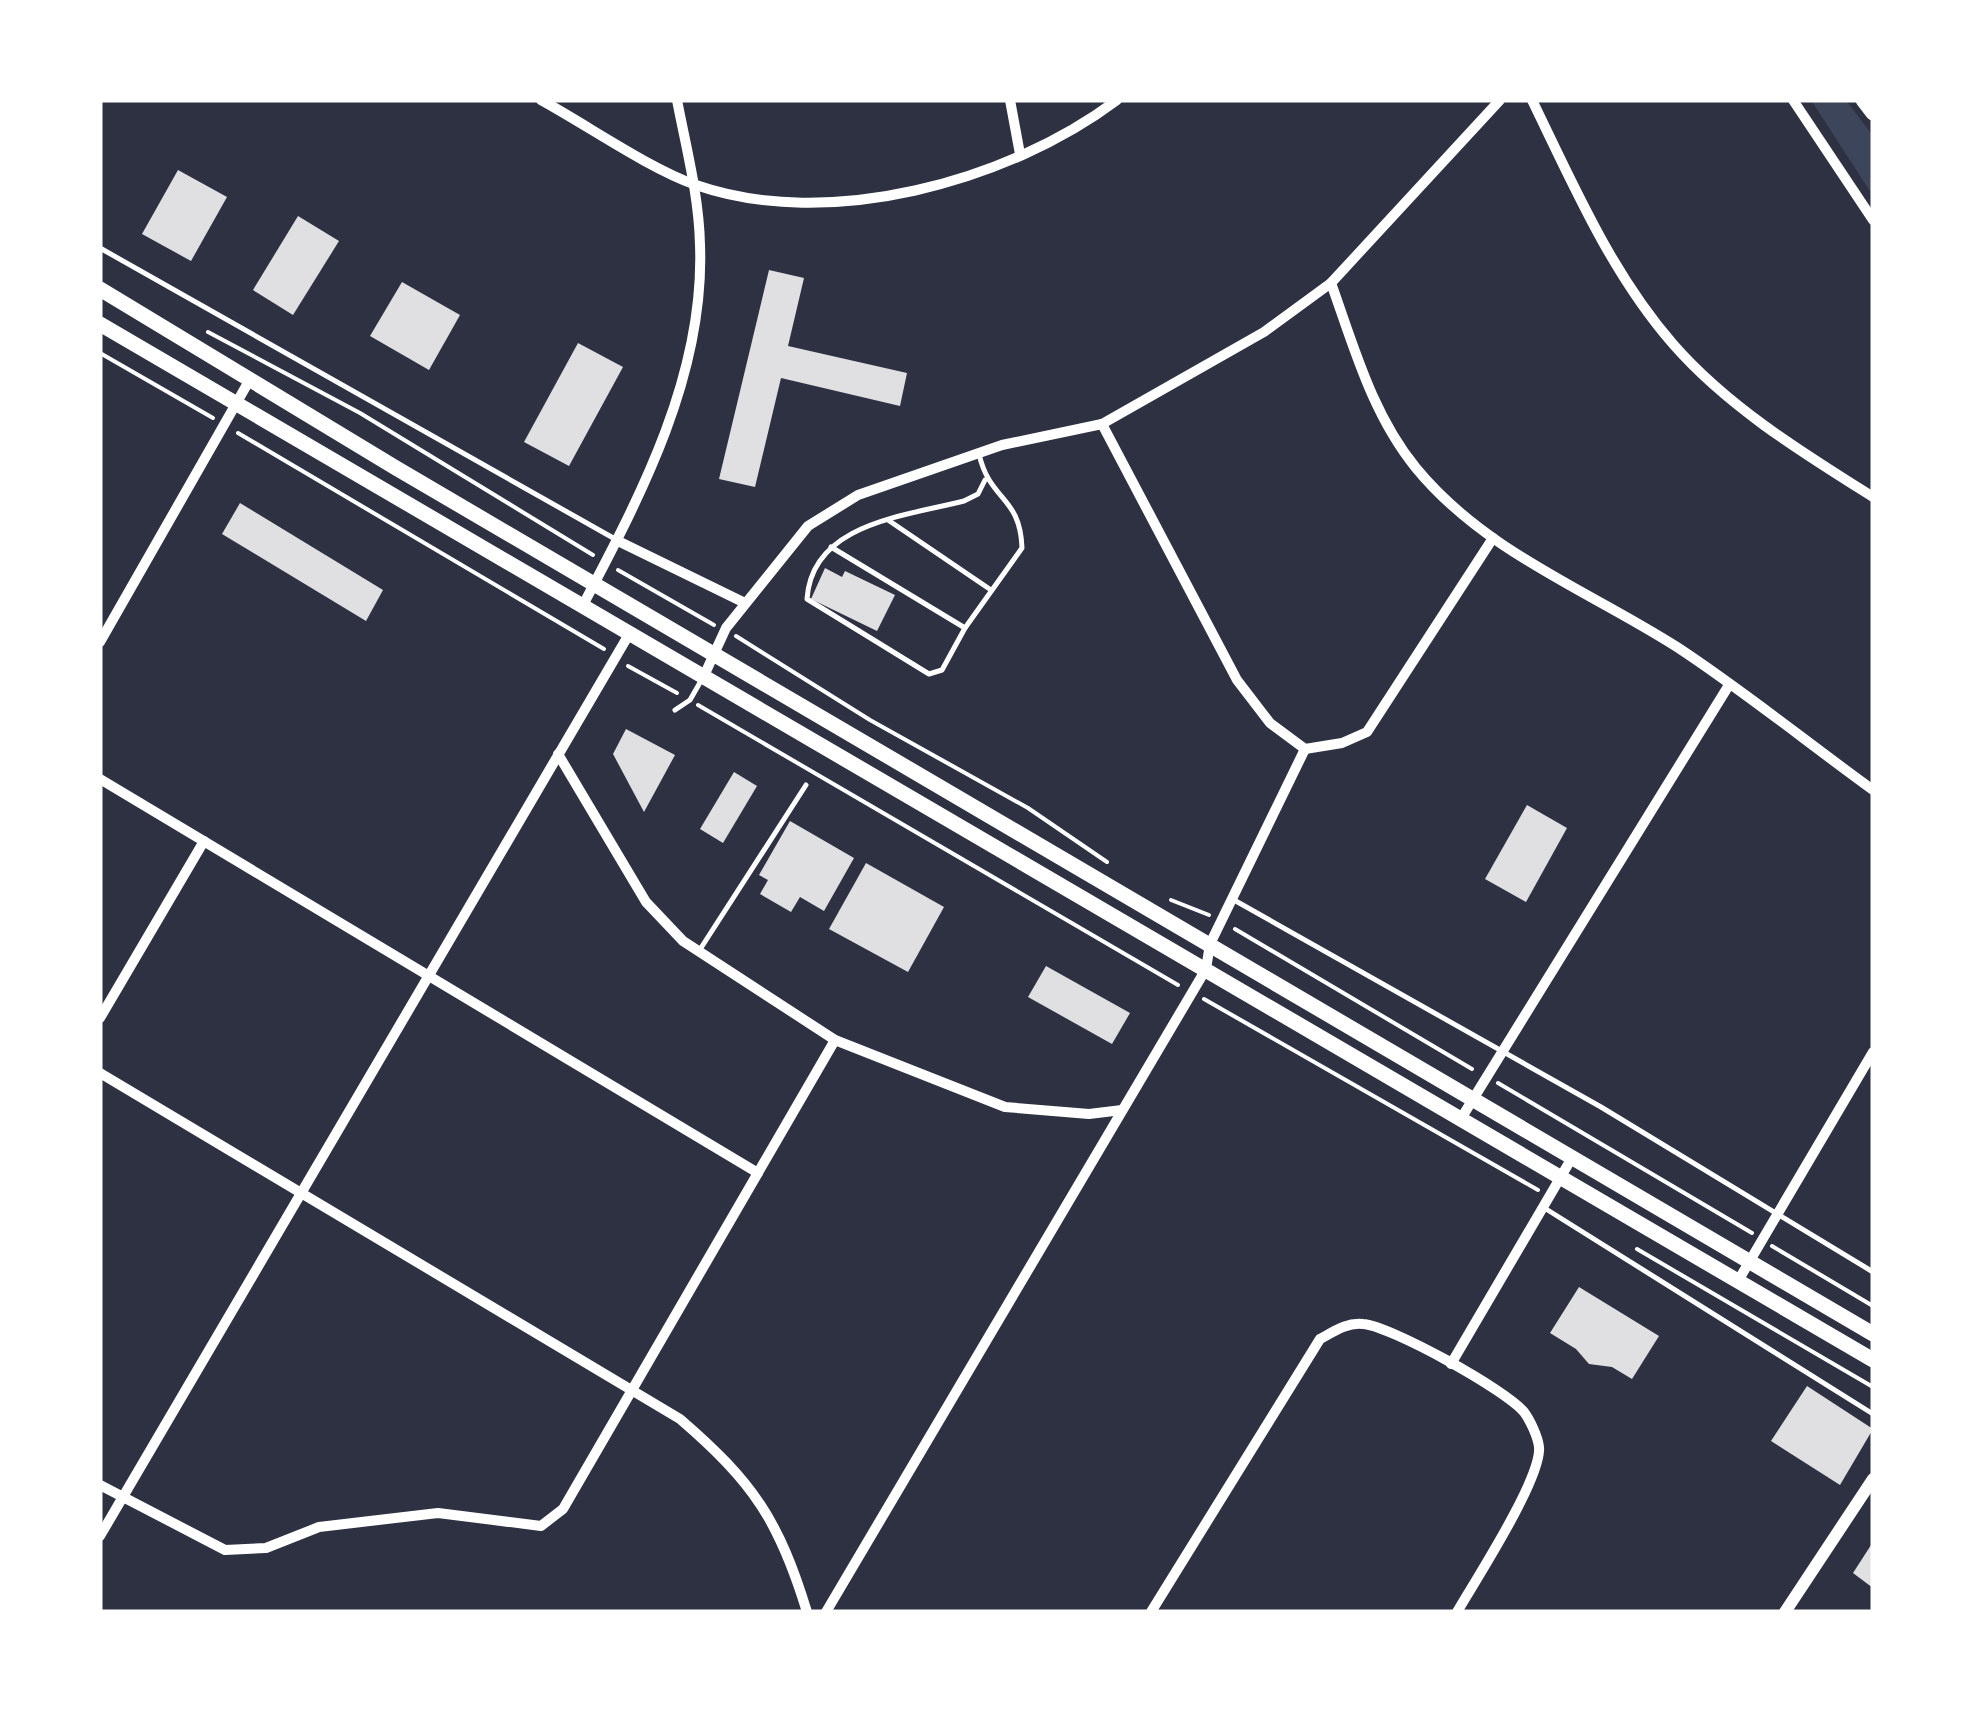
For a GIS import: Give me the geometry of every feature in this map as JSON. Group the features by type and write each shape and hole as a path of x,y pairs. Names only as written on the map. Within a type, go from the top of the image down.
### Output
{"main road":[{"path":"1863,100 1873,113"},
{"path":"100,289 249,381 1873,1334"},
{"path":"100,324 628,636 1462,1117 1873,1360"}],"street":[{"path":"542,100 693,184 749,199 866,200 962,178 1020,154 1117,100"},
{"path":"582,607 618,541 674,410 696,320 700,242 677,100"},
{"path":"1010,100 1020,154"},
{"path":"703,678 726,628 808,526 858,494 978,454 1102,424 1264,332 1330,283 1500,100"},
{"path":"1532,100 1606,250 1673,344 1737,405 1873,497"},
{"path":"1793,100 1873,220"},
{"path":"1330,283 1371,394 1392,434 1418,470 1492,538 1552,578 1678,648 1873,790"},
{"path":"100,642 249,381"},
{"path":"1102,424 1237,680 1270,723 1304,749 1342,744 1367,732 1492,538"},
{"path":"618,541 745,603"},
{"path":"100,1536 628,636"},
{"path":"1462,1117 1729,685"},
{"path":"826,1612 1206,969 1210,944 1304,749"},
{"path":"558,754 646,902 699,952 836,1040 1005,1107 1089,1114 1122,1110"},
{"path":"100,779 758,1173"},
{"path":"100,1018 204,841"},
{"path":"100,1486 225,1550 266,1548 318,1527 438,1513 541,1526 563,1509 836,1040"},
{"path":"1738,1282 1873,1052"},
{"path":"100,1073 680,1419 732,1464 774,1521 792,1559 807,1612"},
{"path":"1452,1364 1563,1179 1573,1155"},
{"path":"1152,1612 1320,1338 1357,1323 1384,1327 1452,1364 1523,1410 1540,1449 1519,1504 1457,1612"},
{"path":"1785,1612 1873,1478"}],"lane":[{"path":"100,248 618,541"},
{"path":"978,454 985,480 1018,513 1022,548 965,628 942,670 930,674 878,639 811,604 806,594 824,552 831,546 865,527 964,501 978,494 985,480"},
{"path":"888,520 991,590"},
{"path":"831,546 965,628"},
{"path":"675,710 690,700 703,678"},
{"path":"699,952 806,785"},
{"path":"1232,899 1602,1107 1873,1272"},
{"path":"1549,1203 1873,1414"}],"path":[{"path":"208,332 360,412 606,562 726,628 870,720 1028,808 1120,870"},
{"path":"100,353 600,646 614,658 1549,1203"},
{"path":"1167,898 1222,920 1452,1060 1489,1076 1873,1306"},
{"path":"1622,1240 1873,1387"}],"shaded area":[{"path":"1811,100 1846,100 1873,136 1873,196"}],"building":[{"path":"178,170 227,197 191,261 142,234"},
{"path":"298,216 339,241 293,315 253,290"},
{"path":"769,270 804,278 788,346 907,373 900,406 781,378 755,487 719,479"},
{"path":"402,282 460,315 429,370 370,336"},
{"path":"578,343 623,367 569,466 524,442"},
{"path":"240,503 383,590 366,621 222,534"},
{"path":"825,568 842,577 845,571 895,595 877,631 811,599"},
{"path":"626,729 675,755 644,812 613,754"},
{"path":"734,772 757,786 723,843 700,829"},
{"path":"1527,805 1567,828 1526,902 1485,879"},
{"path":"790,821 854,858 824,911 800,897 791,912 760,894 768,880 759,875"},
{"path":"866,863 944,907 908,972 829,929"},
{"path":"1046,966 1130,1013 1112,1044 1028,997"},
{"path":"1579,1287 1659,1336 1632,1379 1612,1367 1589,1364 1576,1349 1550,1333"},
{"path":"1807,1386 1873,1429 1840,1485 1771,1441"},
{"path":"1873,1542 1873,1588 1853,1573"}]}
